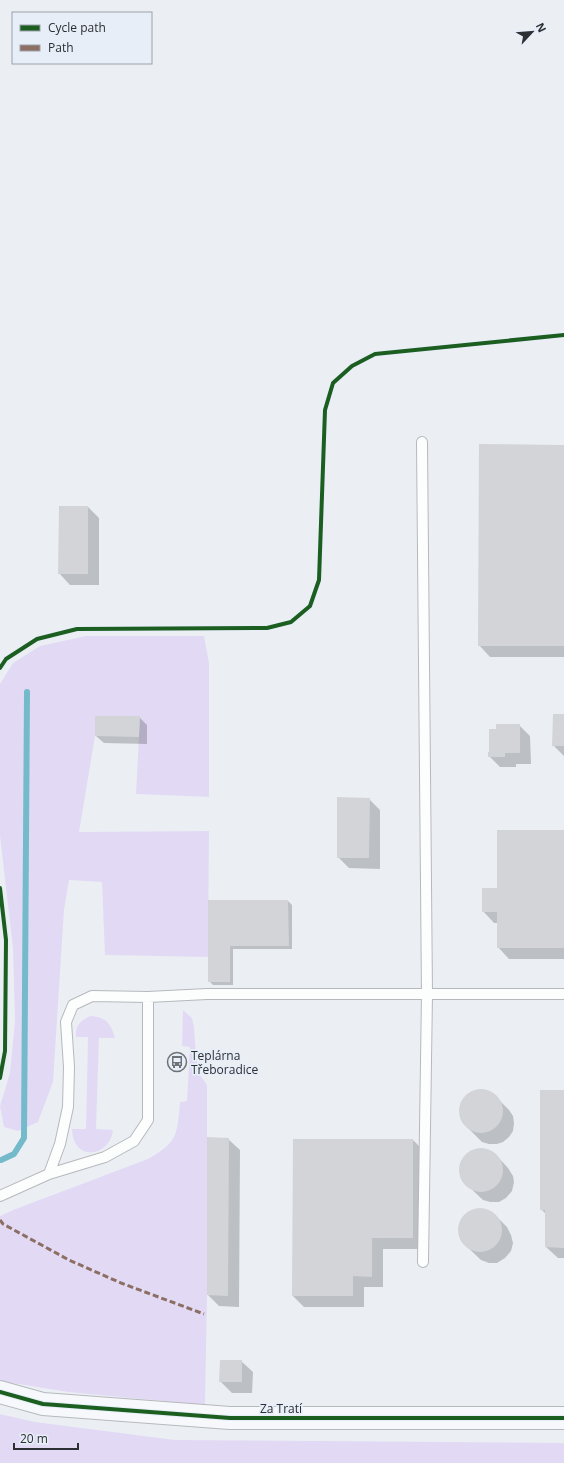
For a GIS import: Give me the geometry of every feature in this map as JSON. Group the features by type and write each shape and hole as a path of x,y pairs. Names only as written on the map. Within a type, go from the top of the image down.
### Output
{"street":[{"name":"Za Tratí","path":"0,1392 43,1404 230,1418 564,1418"}],"lane":[{"path":"422,442 427,994 423,1262"},
{"path":"49,1174 60,1144 68,1107 69,1067 66,1022 73,1005 92,996 148,997 207,994 564,994"},
{"path":"0,1196 49,1174 105,1157 134,1141 148,1120 148,997"}],"shaded area":[{"path":"86,636 204,636 209,663 209,797 136,794 140,716 95,716 95,736 79,832 209,831 208,957 105,955 102,882 69,880 64,910 53,1082 38,1122 18,1131 4,1127 0,1106 10,1073 15,1021 13,948 0,836 0,684 13,663 40,646"},
{"path":"183,1010 192,1018 199,1074 207,1085 207,1295 205,1405 68,1392 0,1381 0,1216 148,1159 165,1148 171,1142 178,1122 180,1102 187,1101 190,1047 182,1046"},
{"path":"90,1016 104,1019 112,1028 115,1038 99,1038 96,1129 113,1130 110,1139 105,1146 99,1151 92,1152 85,1151 78,1147 74,1140 72,1129 86,1129 88,1037 76,1037 76,1030 83,1020"},
{"path":"0,1414 35,1422 175,1440 564,1443 564,1463 0,1463"}],"building":[{"path":"479,444 564,445 564,646 478,646"},
{"path":"59,506 88,506 88,574 58,574"},
{"path":"553,714 564,714 564,746 552,746"},
{"path":"95,716 140,716 139,737 95,736"},
{"path":"496,724 520,724 520,753 505,753 505,757 488,757 489,729 496,729"},
{"path":"337,797 370,798 369,858 337,858"},
{"path":"497,830 564,830 564,948 497,948 497,912 482,912 482,888 497,888"},
{"path":"208,900 288,900 289,946 230,946 230,982 208,982"},
{"path":"485,1089 490,1090 497,1095 502,1102 502,1120 497,1127 490,1132 477,1133 472,1132 465,1127 460,1120 459,1107 460,1102 465,1095 472,1090"},
{"path":"540,1090 564,1090 564,1248 545,1247 545,1210 540,1210"},
{"path":"207,1137 229,1138 228,1296 207,1295"},
{"path":"293,1139 413,1139 413,1238 372,1238 372,1277 353,1276 353,1296 292,1296"},
{"path":"481,1148 493,1152 499,1158 503,1170 499,1182 493,1188 481,1192 469,1188 463,1182 459,1170 463,1158 469,1152"},
{"path":"480,1208 492,1212 498,1218 502,1230 498,1242 492,1248 480,1252 468,1248 462,1242 458,1230 462,1218 468,1212"},
{"path":"220,1360 242,1360 242,1382 219,1382"}],"waterway":[{"path":"1,1160 14,1154 24,1138 27,692"}],"marked path":[{"path":"0,1220 3,1224 69,1260 121,1283 204,1314"}],"cycle path":[{"path":"0,668 6,659 37,639 77,629 267,628 291,622 310,606 319,580 325,410 333,383 352,366 375,354 564,335"},
{"path":"0,888 6,940 5,1051 0,1078"},
{"path":"0,1392 43,1404 230,1418 564,1418"}],"place":[{"name":"Teplárna Třeboradice","path":"177,1062"}]}
